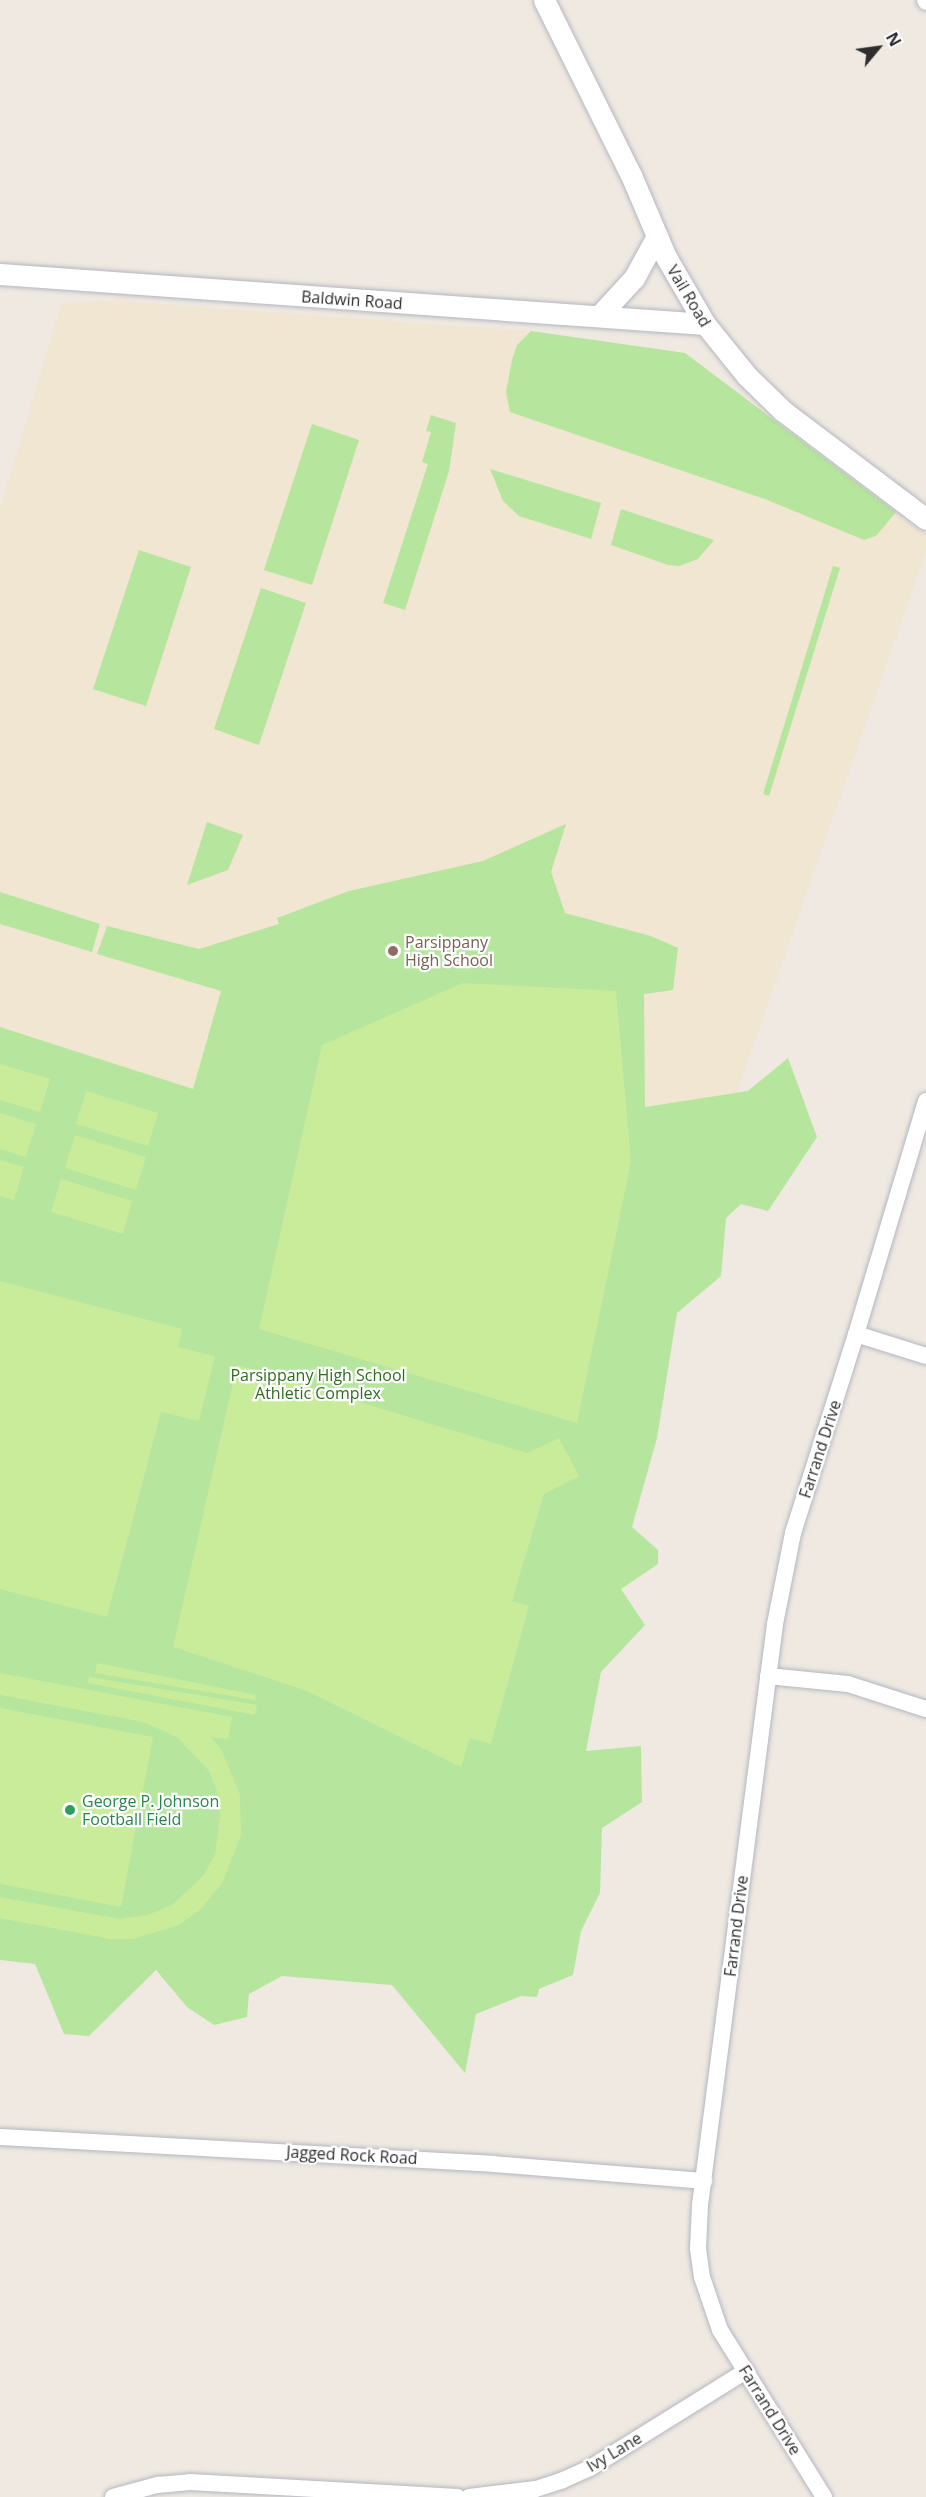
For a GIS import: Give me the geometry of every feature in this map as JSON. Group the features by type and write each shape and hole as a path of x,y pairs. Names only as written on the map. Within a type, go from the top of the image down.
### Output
{"street":[{"name":"Vail Road","path":"544,0 679,283 705,324 747,376 783,411 926,519"},
{"path":"599,316 634,278 657,236"},
{"name":"Baldwin Road","path":"0,274 705,324"},
{"name":"Farrand Drive","path":"824,2497 720,2330 702,2277 698,2249 704,2181 768,1676 793,1533 926,1101"},
{"path":"856,1334 926,1356"},
{"path":"768,1676 848,1684 926,1708"},
{"name":"Jagged Rock Road","path":"0,2137 481,2163 704,2181"},
{"name":"Ivy Lane","path":"469,2497 517,2492 563,2480 590,2468 746,2371"},
{"path":"113,2497 157,2485 190,2482 458,2497"}],"shaded area":[{"name":"Parsippany High School","path":"107,300 531,331 685,353 926,535 926,552 647,1350 537,1997 0,1953 0,509 61,304"}],"green space":[{"path":"531,331 685,353 896,512 876,536 864,540 765,499 510,412 506,392 512,360 517,345"},
{"path":"431,415 456,423 449,471 405,610 383,603 428,464 422,462 431,432 426,431"},
{"path":"312,424 359,440 312,585 264,570"},
{"path":"490,469 601,503 591,539 519,516 503,501"},
{"path":"621,509 714,540 698,559 679,566 668,565 611,545"},
{"path":"139,550 191,567 146,706 93,689"},
{"path":"833,566 840,568 769,796 763,794"},
{"path":"261,588 306,603 259,745 214,729"},
{"path":"207,822 243,835 228,870 187,885"},
{"name":"Parsippany High School Athletic Complex","path":"566,824 551,872 565,913 651,936 678,948 673,990 644,994 645,1107 748,1091 788,1058 817,1137 768,1211 741,1204 726,1218 721,1276 677,1313 657,1438 632,1527 658,1550 658,1564 621,1589 645,1625 601,1672 586,1751 641,1746 642,1802 602,1828 600,1893 581,1931 573,1975 539,1989 537,1997 521,1996 476,2014 465,2073 392,1985 282,1976 249,1994 247,2017 214,2025 187,2007 156,1970 89,2036 64,2034 35,1964 0,1960 0,1027 193,1089 221,991 97,954 107,926 199,949 279,924 277,918 349,891 483,861"},
{"path":"0,892 100,924 92,952 0,924"},
{"path":"463,983 616,991 631,1162 577,1423 259,1329 322,1045"},
{"path":"0,1064 50,1079 40,1112 0,1100"},
{"path":"86,1091 158,1113 148,1146 76,1124"},
{"path":"0,1113 36,1124 26,1157 0,1149"},
{"path":"75,1135 146,1157 136,1190 65,1168"},
{"path":"0,1160 24,1167 14,1200 0,1196"},
{"path":"61,1179 132,1201 123,1234 51,1212"},
{"path":"0,1281 182,1329 178,1347 215,1356 199,1421 161,1412 107,1617 0,1589"},
{"path":"237,1365 527,1453 559,1438 579,1476 544,1494 512,1601 529,1606 491,1744 470,1738 461,1767 307,1691 173,1647"},
{"path":"97,1663 256,1695 255,1700 95,1673"},
{"path":"0,1673 232,1717 228,1739 211,1737 221,1749 240,1795 241,1836 222,1883 200,1910 179,1925 133,1939 110,1939 0,1918 0,1897 120,1919 148,1915 172,1905 203,1876 215,1855 220,1815 218,1794 209,1771 177,1737 143,1722 0,1695"},
{"path":"89,1677 257,1705 255,1715 88,1683"},
{"name":"George P. Johnson Football Field","path":"0,1708 153,1737 121,1907 0,1884"}],"place":[{"name":"Parsippany High School","path":"393,951"},
{"name":"George P. Johnson Football Field","path":"70,1810"}]}
